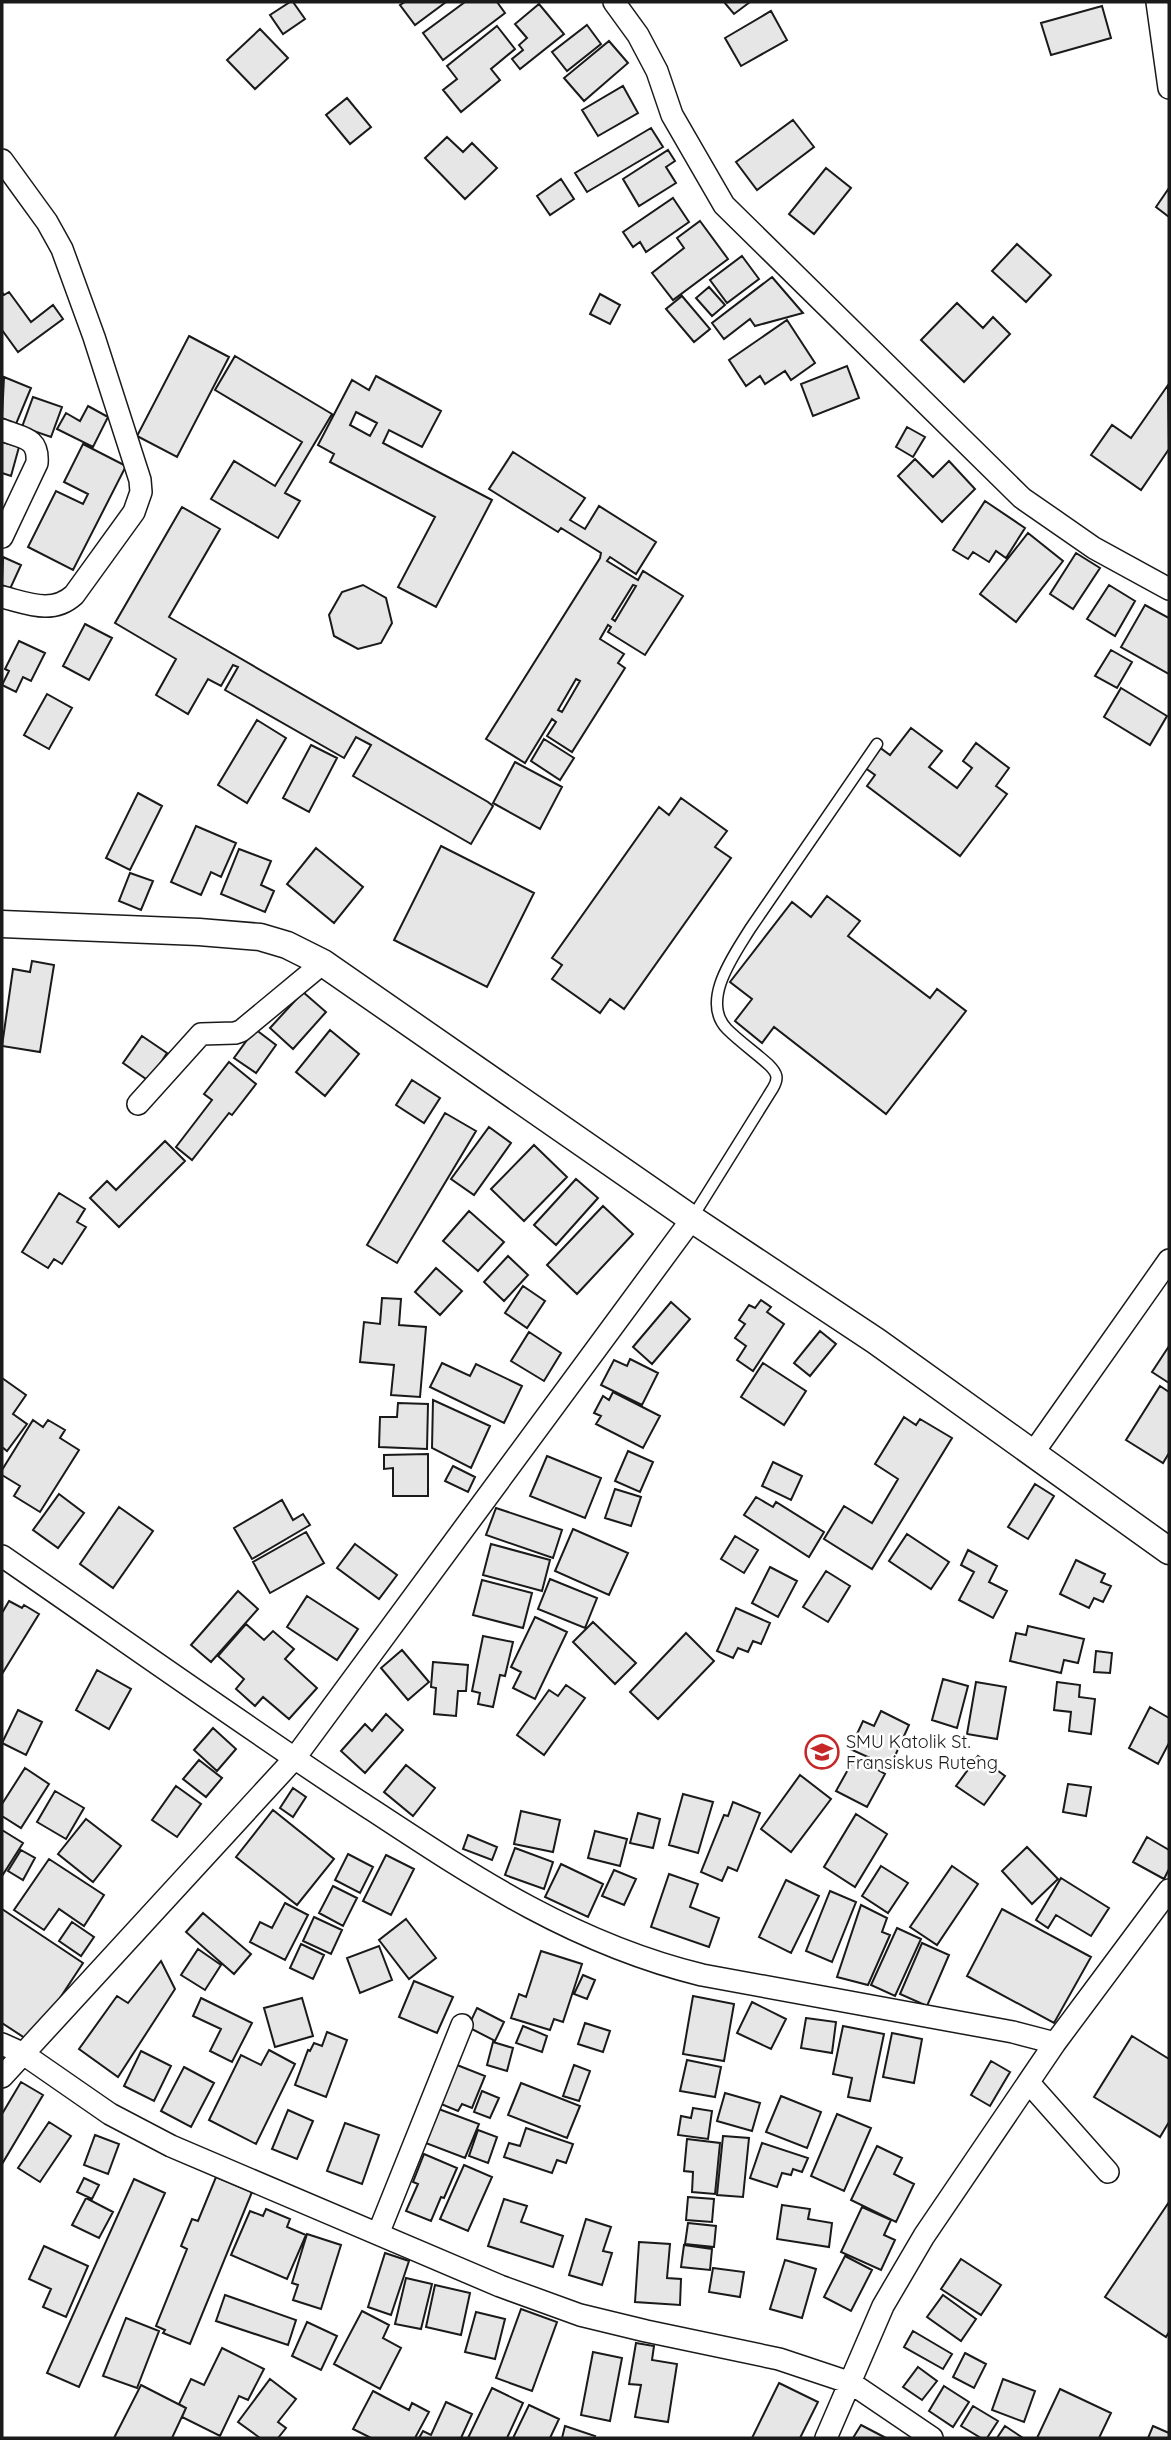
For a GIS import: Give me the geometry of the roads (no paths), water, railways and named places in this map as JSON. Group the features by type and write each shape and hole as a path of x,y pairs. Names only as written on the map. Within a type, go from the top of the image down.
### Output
{"street":[{"path":"614,2 638,35 657,71 671,115 724,205 1022,498 1094,548 1169,589"},
{"path":"1157,2 1169,88"},
{"path":"2,161 47,222 62,250 94,337 140,480 141,492 134,512 74,596 65,603 45,608 2,597"},
{"path":"2,430 30,441 36,445 38,451 37,463 2,537"},
{"path":"2,924 260,937 287,945 323,963 692,1219 876,1341 1169,1551"},
{"path":"138,1104 196,1037 201,1034 241,1031 323,963"},
{"path":"2,2077 294,1759 692,1219"},
{"path":"1033,1453 1169,1260"},
{"path":"2,1556 294,1759 447,1859 536,1913 613,1948 670,1967 1055,2043"},
{"path":"826,2438 883,2306 917,2247 1055,2043 1169,1890"},
{"path":"379,2234 463,2025"},
{"path":"2,2044 22,2053 110,2114 171,2146 500,2286 580,2315 779,2359 851,2384 932,2438"},
{"path":"1028,2083 1108,2172"}],"lane":[{"path":"692,1219 774,1088 777,1078 776,1072 769,1065 725,1027 717,1012 719,989 731,960 750,929 877,744"}],"place":[{"name":"SMU Katolik St. Fransiskus Ruteng","path":"822,1752"}]}
